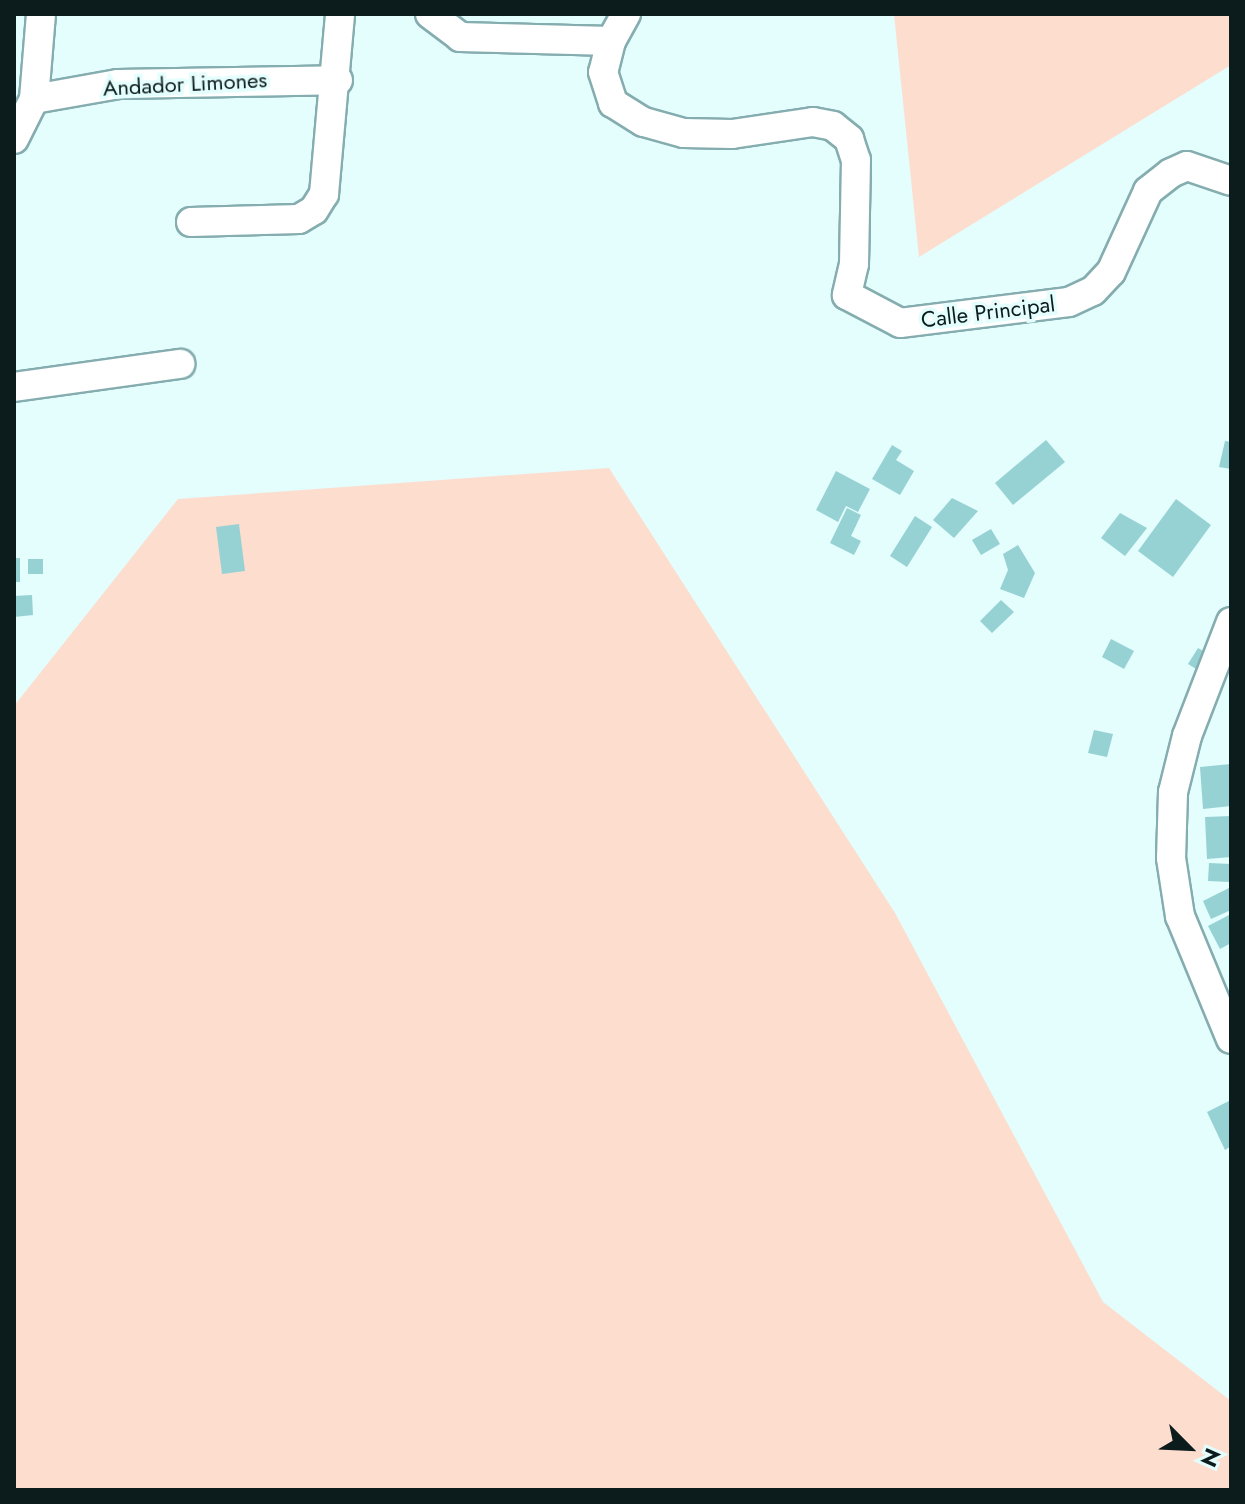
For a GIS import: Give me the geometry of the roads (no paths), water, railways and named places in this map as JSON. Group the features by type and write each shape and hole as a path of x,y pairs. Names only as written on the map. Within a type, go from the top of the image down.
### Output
{"street":[{"path":"14,139 34,99 41,14"},
{"path":"191,222 299,219 314,210 324,194 338,80 340,14"},
{"path":"430,14 460,37 611,41"},
{"name":"Calle Principal","path":"626,14 611,41 603,72 613,103 644,122 684,133 732,134 813,122 833,126 849,139 856,160 854,264 847,295 900,323 1069,302 1093,291 1111,272 1148,191 1171,173 1187,166 1231,181"},
{"name":"Andador Limones","path":"34,99 118,84 338,80"},
{"path":"14,387 180,364"},
{"path":"1231,622 1183,750 1173,792 1171,858 1180,916 1231,1039"}]}
